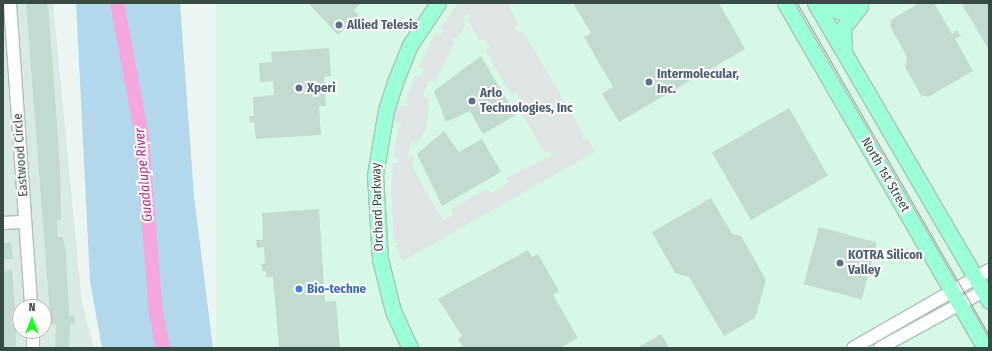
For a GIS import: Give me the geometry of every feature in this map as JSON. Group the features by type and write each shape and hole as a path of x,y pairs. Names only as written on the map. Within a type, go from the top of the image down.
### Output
{"main road":[{"name":"Orchard Parkway","path":"401,348 370,246 371,174 388,73 424,11 438,3"},
{"name":"North 1st Street","path":"785,3 985,348"},
{"name":"North 1st Street","path":"815,3 975,278 987,294"},
{"path":"819,3 838,11 862,4"},
{"path":"846,55 843,28 862,4"},
{"name":"Orchard Parkway","path":"390,312 410,348"}],"street":[{"name":"Eastwood Circle","path":"10,3 30,299"},
{"path":"3,223 25,222"},
{"path":"853,348 989,270"},
{"path":"880,348 960,305 987,294"}],"shaded area":[{"path":"3,3 53,3 82,304 94,348 3,348"},
{"path":"76,3 180,3 194,196 213,348 102,348 90,281"},
{"path":"216,3 989,3 989,348 216,348"},
{"path":"458,3 507,3 519,25 515,28 519,33 523,31 584,135 581,140 587,138 595,152 403,261 396,247 399,243 394,243 391,197 393,163 398,163 399,158 394,156 396,141 399,127 404,127 392,119 396,106 409,106 406,103 415,75 420,77 424,69 419,67 431,41 437,33 441,35 444,30 440,28","holes":["466,14 472,16 467,19 480,41 485,39 490,47 485,50 511,94 516,92 527,111 522,114 545,153 550,151 551,155 506,178 509,182 491,193 487,189 451,209 453,215 438,223 442,219 413,168 407,169 413,167 414,157 408,155 411,141 417,143 427,126 429,98 423,96 429,81 435,82 455,42 450,39 458,38 466,24 463,21"]}],"building":[{"path":"26,3 47,3 49,16 60,166 61,220 57,220 58,237 63,237 66,251 69,316 74,315 75,324 70,324 69,348 55,348 56,325 52,325 52,299 49,299"},
{"name":"Allied Telesis","path":"308,3 361,3 354,10 359,15 338,35"},
{"name":"Intermolecular, Inc.","path":"573,3 719,3 745,49 619,122 602,94 613,87 584,37 591,33"},
{"path":"919,3 934,3 952,34 957,30 961,36 955,39 973,71 928,97 921,95 905,67 907,57 890,26 892,19"},
{"path":"964,3 989,3 989,50 963,6"},
{"name":"Xperi","path":"329,48 331,76 324,77 326,106 319,106 321,135 256,139 254,122 250,123 249,116 254,116 253,97 274,95 273,81 260,82 259,63 272,62 271,52"},
{"name":"Arlo Technologies, Inc","path":"481,56 516,115 483,134 470,111 446,122 434,91"},
{"path":"789,108 828,176 751,220 712,152"},
{"path":"444,131 459,152 482,139 501,172 442,206 417,154"},
{"path":"711,198 732,234 741,236 766,280 755,318 724,336 689,277 675,273 652,232"},
{"name":"Bio-techne","path":"319,209 325,302 336,301 340,348 279,348 273,277 266,278 266,271 262,271 261,264 265,264 264,247 257,248 256,240 263,240 262,213"},
{"path":"819,227 877,243 862,300 804,284"},
{"path":"11,242 13,259 3,259 3,243"},
{"path":"528,250 532,257 538,254 559,291 553,295 578,338 560,348 463,348 458,339 462,336 438,299"},
{"path":"12,270 14,299 12,299 11,325 12,339 16,339 16,346 3,348 3,271"},
{"path":"661,334 669,348 637,348"}],"waterway":[{"name":"Guadalupe River","path":"117,3 142,137 156,314 163,348"}],"tram line":[{"path":"797,3 989,335"}],"place":[{"name":"Allied Telesis","path":"339,25"},
{"name":"Intermolecular, Inc.","path":"649,82"},
{"name":"Xperi","path":"299,88"},
{"name":"Arlo Technologies, Inc","path":"472,101"},
{"name":"KOTRA Silicon Valley","path":"840,263"},
{"name":"Bio-techne","path":"299,289"}]}
